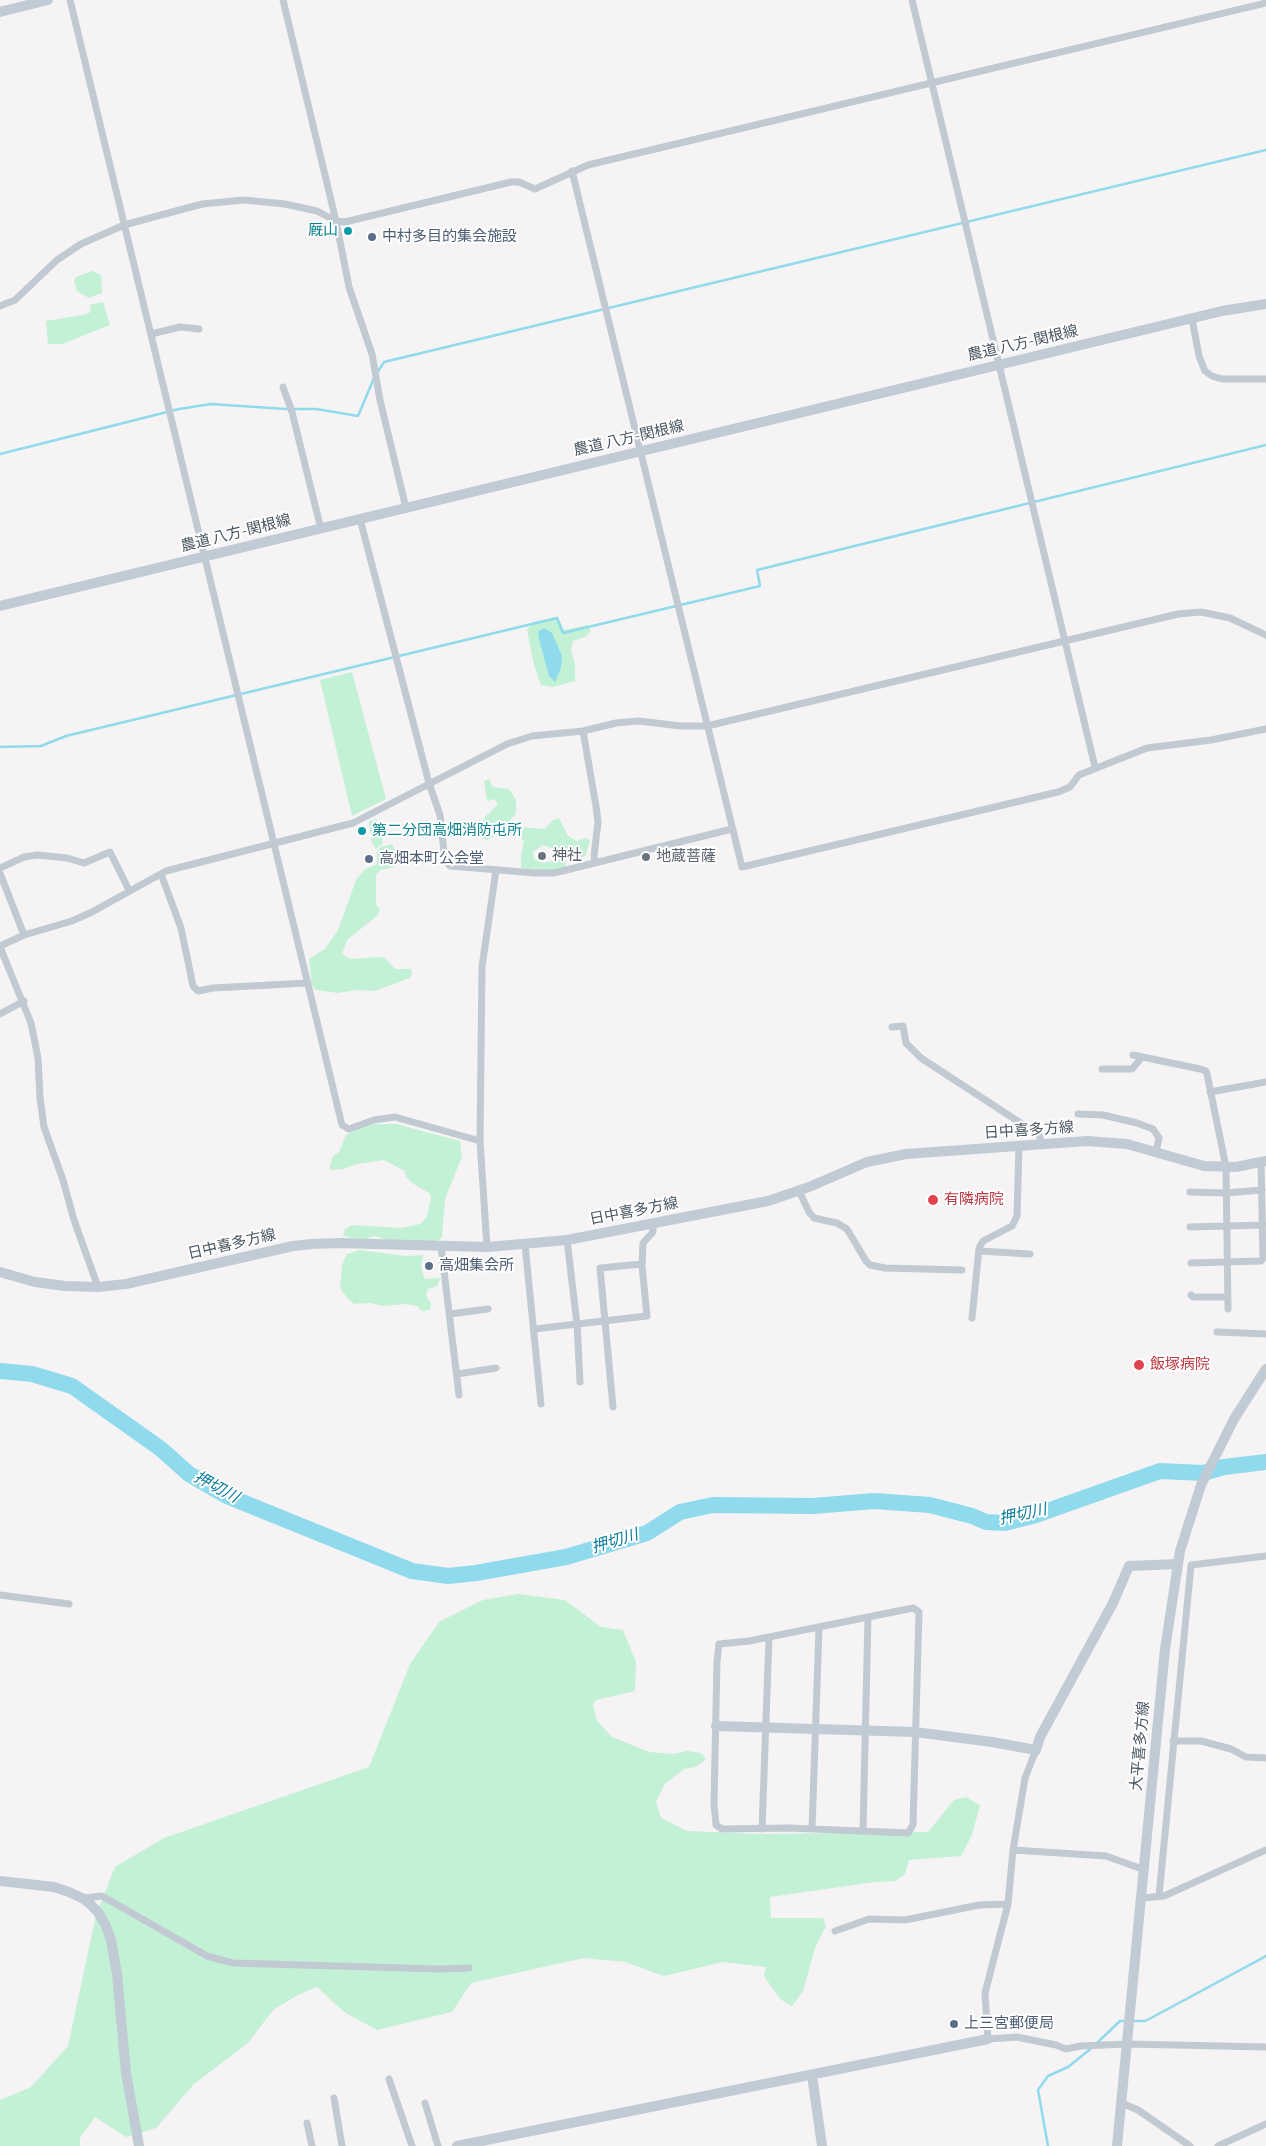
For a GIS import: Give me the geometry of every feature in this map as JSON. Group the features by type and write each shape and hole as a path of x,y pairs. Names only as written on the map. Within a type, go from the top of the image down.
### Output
{"street":[{"path":"0,12 48,0"},
{"path":"70,0 342,1125 349,1129 368,1122 395,1117 480,1141"},
{"path":"283,0 336,221 350,288 372,354 380,400 406,508"},
{"path":"912,0 1095,767"},
{"path":"0,306 16,300 57,260 81,244 124,225 202,204 244,200 285,204 317,211 336,221 345,222 511,182 519,182 534,189 588,165 1266,3"},
{"path":"572,172 742,867 1058,792 1070,788 1078,775 1147,748 1211,740 1266,728"},
{"name":"農道 八方-関根線","path":"0,606 1246,306 1266,304"},
{"path":"1192,319 1205,371 1212,376 1222,379 1266,379"},
{"path":"151,334 180,327 199,329"},
{"path":"283,387 292,412 321,529"},
{"path":"360,519 440,816 444,852 447,863 450,866 534,873 554,872 732,829"},
{"path":"98,1287 44,1127 38,1058 31,1023 24,1001 0,946 24,935 72,921 161,874 353,823 507,744 532,736 583,731 616,723 638,721 680,726 707,726 1178,614 1201,612 1230,618 1266,635"},
{"path":"583,731 598,822 595,862"},
{"path":"0,868 24,857 37,855 67,858 84,863 110,852 129,890"},
{"path":"487,1247 480,1141 482,967 496,870"},
{"path":"0,873 24,935"},
{"path":"161,874 184,936 193,986 198,991 213,988 308,983"},
{"path":"0,1014 24,1001"},
{"path":"892,1027 903,1026 906,1043 921,1058 1039,1134 1043,1145"},
{"path":"1133,1055 1206,1071 1226,1167 1228,1309"},
{"path":"1102,1070 1132,1069 1142,1057"},
{"path":"1210,1092 1266,1082"},
{"path":"1078,1114 1103,1115 1153,1129 1159,1138 1156,1152"},
{"name":"日中喜多方線","path":"0,1272 35,1282 65,1286 98,1287 126,1284 293,1246 339,1242 487,1247 566,1240 768,1202 862,1164 891,1156 1100,1142 1127,1144 1204,1166 1226,1167 1264,1162"},
{"path":"972,1318 979,1251 983,1241 1016,1222 1019,1146"},
{"path":"1190,1263 1261,1261 1264,1258 1262,1190 1264,1162"},
{"path":"1190,1192 1225,1193 1262,1190"},
{"path":"799,1191 808,1212 814,1218 837,1223 847,1230 866,1261 870,1264 885,1268 962,1270"},
{"path":"534,1329 647,1316 642,1242 653,1232 653,1224"},
{"path":"1190,1227 1263,1225"},
{"path":"566,1240 577,1324 580,1382"},
{"path":"525,1245 541,1404"},
{"path":"441,1246 460,1395"},
{"path":"979,1251 1030,1254"},
{"path":"613,1407 600,1268 642,1264"},
{"path":"1191,1295 1194,1297 1227,1296"},
{"path":"450,1314 488,1309"},
{"path":"1217,1332 1266,1334"},
{"path":"457,1374 496,1368"},
{"name":"大平喜多方線","path":"1117,2146 1165,1649 1180,1551 1201,1485 1234,1419 1266,1369"},
{"path":"1159,1896 1191,1565 1266,1556"},
{"path":"988,2039 985,1993 1008,1904 1013,1850 1025,1778 1040,1737 1113,1603 1129,1566 1178,1564"},
{"path":"0,1596 68,1604"},
{"path":"913,1608 920,1612 915,1732 914,1825 908,1833 812,1829 722,1829 716,1825 714,1804 717,1661 720,1644 749,1642 819,1628 913,1608"},
{"path":"863,1831 868,1617"},
{"path":"812,1829 819,1628"},
{"path":"762,1829 769,1637"},
{"path":"716,1726 915,1732 1036,1750"},
{"path":"1173,1741 1201,1741 1231,1749 1246,1757 1266,1758"},
{"path":"1013,1850 1106,1856 1145,1870"},
{"path":"1142,1898 1164,1896 1266,1850"},
{"path":"0,1881 54,1887 86,1898 102,1896 207,1956 233,1963 439,1969 469,1968"},
{"path":"69,1892 84,1899 98,1912 111,1940 117,1974 126,2073 139,2146"},
{"path":"835,1932 869,1919 905,1920 971,1907 1008,1904"},
{"path":"457,2146 988,2039 1018,2037 1066,2049 1081,2046 1127,2044 1266,2048"},
{"path":"812,2075 822,2146"},
{"path":"389,2079 412,2146"},
{"path":"334,2098 342,2146"},
{"path":"425,2103 438,2146"},
{"path":"1122,2103 1138,2110 1190,2146"},
{"path":"307,2123 312,2146"},
{"path":"1218,2146 1266,2124"}],"green space":[{"path":"92,271 101,275 102,293 89,298 77,291 74,282 76,277"},
{"path":"103,302 110,325 62,344 48,344 46,321 83,315 91,312 90,305"},
{"path":"558,617 564,630 587,625 591,631 585,637 573,641 571,650 575,664 575,681 553,687 541,685 534,665 527,630 533,622"},
{"path":"352,672 386,799 352,816 320,680"},
{"path":"489,779 493,787 509,789 516,800 516,814 508,822 506,830 487,840 481,838 477,833 485,817 497,805 494,799 487,801 484,781"},
{"path":"559,818 568,836 577,841 586,838 590,840 586,855 577,859 565,848 554,849 543,845 533,852 534,859 543,863 563,859 566,861 565,867 551,871 521,868 524,841 516,832 519,827 545,829 553,820"},
{"path":"376,819 381,827 383,843 376,849 372,843 369,821"},
{"path":"392,844 397,853 397,861 394,867 381,870 376,875 376,905 380,909 378,915 347,940 342,954 350,959 381,957 386,959 395,969 411,969 410,978 375,991 356,990 338,993 316,990 312,985 309,959 325,949 338,930 356,880 364,870 377,864 377,852 380,847"},
{"path":"375,1124 396,1124 460,1141 462,1157 445,1199 442,1237 435,1243 389,1240 374,1236 364,1240 343,1236 345,1229 352,1225 402,1228 420,1224 427,1217 431,1197 429,1193 412,1183 406,1177 405,1171 384,1160 357,1164 343,1169 329,1170 333,1156 339,1152 346,1135 361,1127"},
{"path":"360,1250 405,1256 423,1255 421,1268 425,1279 441,1278 437,1286 428,1289 426,1295 431,1304 430,1310 422,1311 417,1306 405,1304 383,1306 370,1303 354,1304 347,1298 340,1288 342,1265 347,1254"},
{"path":"518,1594 565,1600 601,1627 623,1630 636,1662 635,1691 596,1700 593,1705 597,1721 612,1737 649,1752 673,1754 687,1751 701,1753 706,1759 696,1767 684,1769 665,1784 656,1802 661,1818 687,1831 761,1834 928,1832 954,1800 966,1797 980,1805 972,1835 961,1856 909,1860 905,1874 896,1881 875,1882 770,1897 771,1918 823,1918 826,1926 815,1948 803,1991 792,2006 780,1999 764,1976 766,1967 723,1962 664,1976 625,1962 584,1958 471,1983 452,2012 377,2030 344,2012 317,1987 298,1995 273,2010 248,2043 194,2084 156,2128 126,2137 95,2117 80,2138 80,2146 0,2146 0,2100 31,2087 68,2046 96,1915 115,1867 164,1838 369,1767 410,1664 439,1622 483,1600"}],"water":[{"path":"544,628 552,633 562,656 561,668 555,682 549,676 538,635 539,631"}],"waterway":[{"path":"377,373 384,362 1266,150"},
{"path":"0,454 179,409 211,404 316,409 358,416 374,378"},
{"path":"0,747 41,746 66,736 557,618 563,633 760,586 757,570 1266,445"},
{"name":"押切川","path":"0,1371 32,1374 72,1386 161,1449 189,1474 227,1496 412,1571 448,1576 566,1557 647,1533 680,1512 713,1505 813,1506 874,1501 930,1505 972,1516 986,1522 1005,1523 1036,1515 1160,1471 1203,1473 1224,1467 1266,1462"},
{"path":"1131,2021 1145,2021 1266,1956"},
{"path":"1097,2043 1120,2021 1125,2021"},
{"path":"1048,2146 1038,2090 1048,2076 1068,2067 1093,2047"}],"place":[{"name":"厩山","path":"348,231"},
{"name":"中村多目的集会施設","path":"372,237"},
{"name":"第二分団高畑消防屯所","path":"362,831"},
{"name":"神社","path":"542,856"},
{"name":"地蔵菩薩","path":"646,857"},
{"name":"高畑本町公会堂","path":"369,859"},
{"name":"有隣病院","path":"933,1200"},
{"name":"高畑集会所","path":"429,1266"},
{"name":"飯塚病院","path":"1139,1365"},
{"name":"上三宮郵便局","path":"954,2024"}]}
